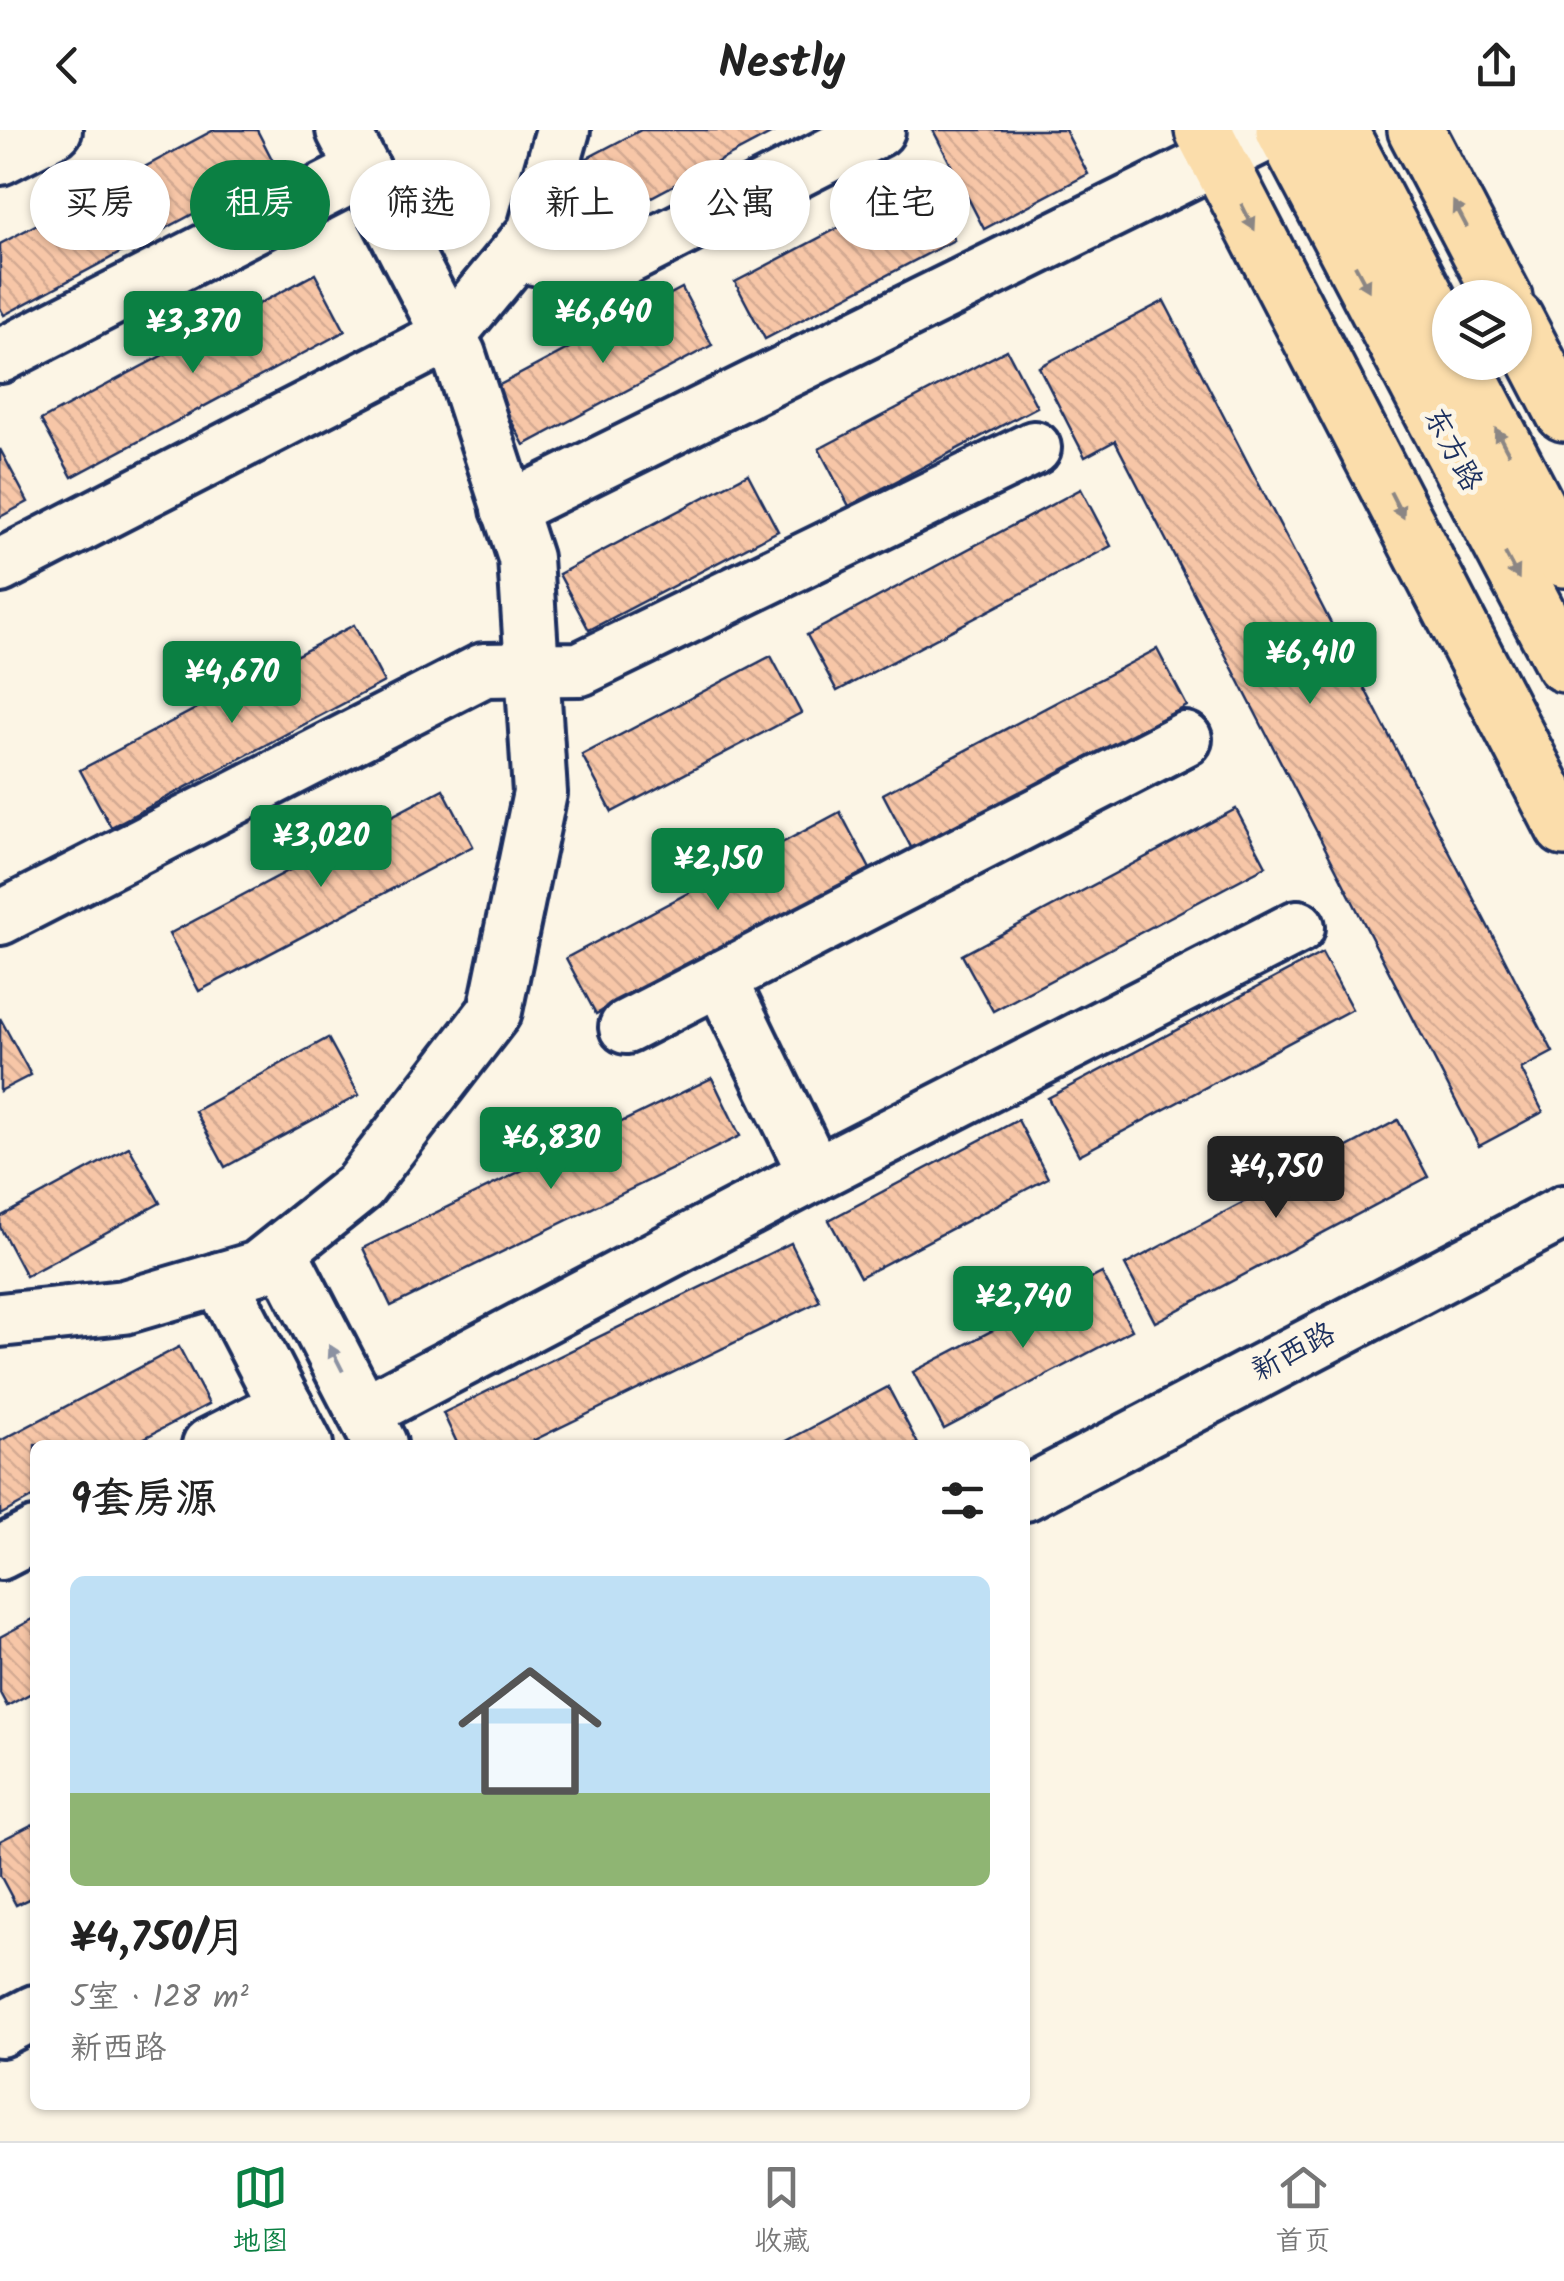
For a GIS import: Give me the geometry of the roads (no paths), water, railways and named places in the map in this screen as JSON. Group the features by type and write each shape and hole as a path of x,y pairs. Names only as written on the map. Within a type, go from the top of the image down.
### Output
{"main road":[{"name":"东方路","path":"1284,130 1564,664"},
{"path":"1339,130 1432,308"},
{"path":"1416,130 1495,280"},
{"path":"1210,144 1564,828"},
{"path":"1532,351 1564,412"},
{"name":"东方路","path":"1470,380 1564,558"}],"street":[{"path":"0,158 55,130"},
{"path":"0,566 448,335 534,232 564,130"},
{"path":"516,254 599,272 878,130"},
{"path":"508,509 1210,144 1275,130"},
{"path":"0,356 354,150 459,355 524,558 540,793 495,1011 359,1187 258,1268 124,1307 0,1320"},
{"path":"0,918 484,670 580,669 1034,448"},
{"path":"626,1027 1185,739"},
{"path":"280,1251 372,1429 815,1174 1298,927"},
{"path":"720,978 815,1174"},
{"name":"新西路","path":"1030,1491 1564,1212"},
{"path":"220,1279 296,1425 232,1440"},
{"path":"0,1554 30,1538"},
{"path":"0,2030 30,2015"}]}
